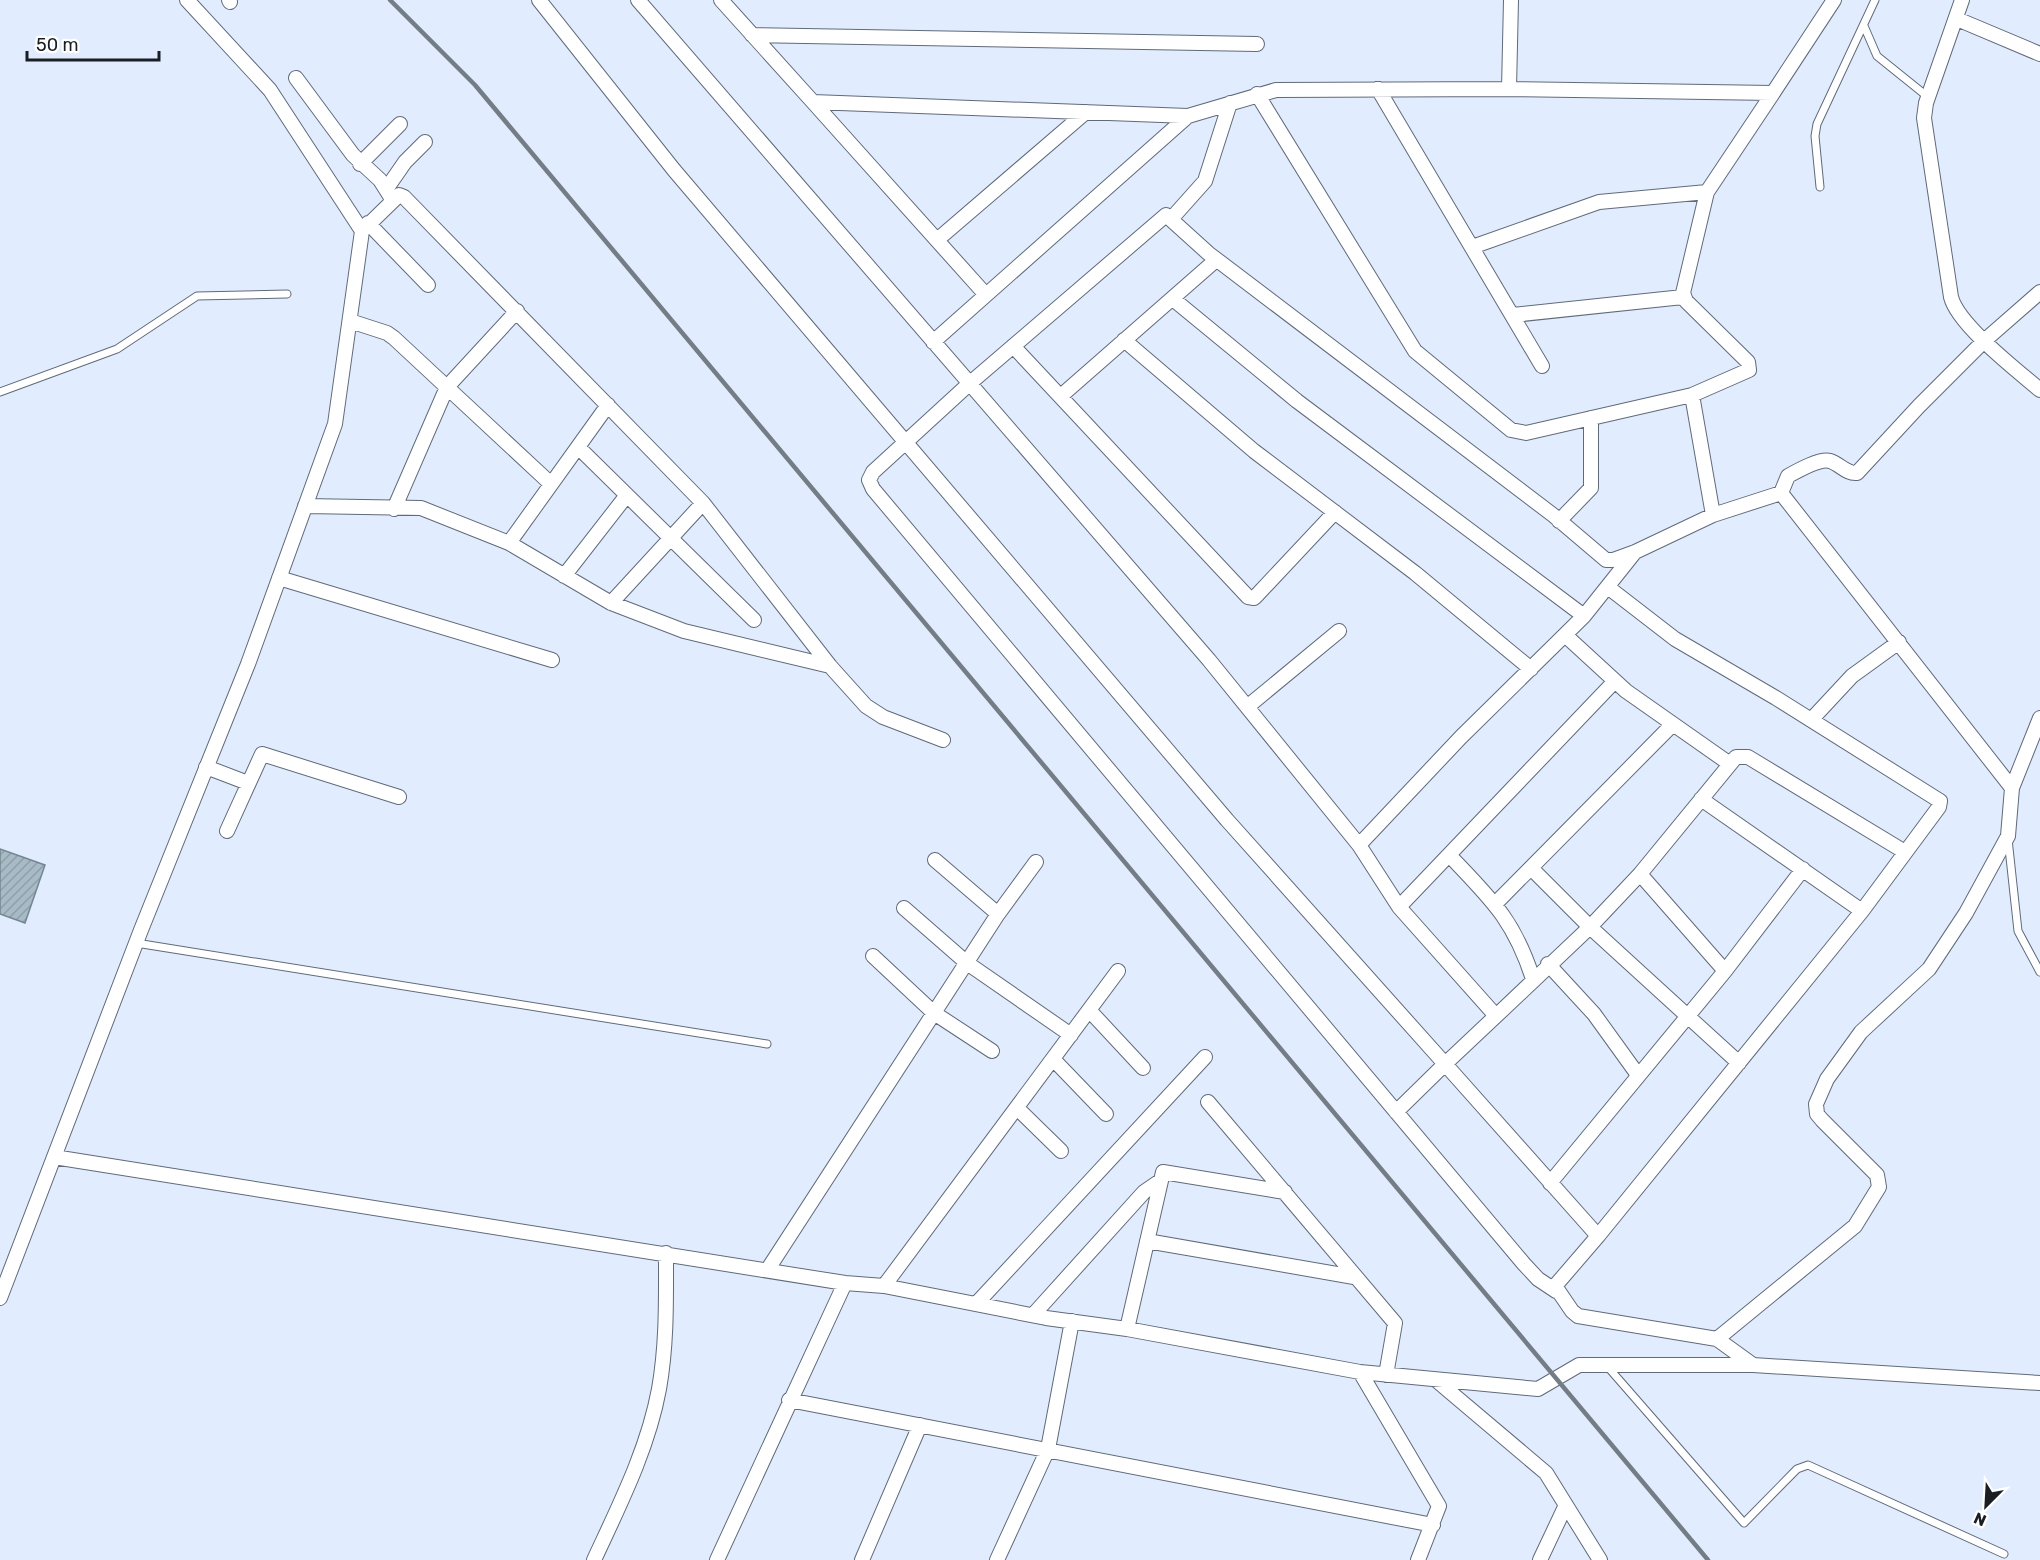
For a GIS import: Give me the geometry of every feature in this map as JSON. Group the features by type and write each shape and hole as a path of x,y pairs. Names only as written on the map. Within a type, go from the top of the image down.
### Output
{"street":[{"path":"188,0 270,90 365,227 428,285"},
{"path":"539,0 674,170 1227,820 1598,1236"},
{"path":"638,0 1247,707 1359,845 1399,907 1496,1016"},
{"path":"721,0 986,295"},
{"path":"1509,89 1511,0"},
{"path":"1683,297 1707,192 1834,0"},
{"path":"1962,0 1928,97 1924,118 1951,297 1958,310 1984,341 2040,390"},
{"path":"1957,19 2040,54"},
{"path":"752,35 1257,44"},
{"path":"296,78 360,164 390,193 404,196 703,503 830,666 875,713 943,740"},
{"path":"1378,89 1542,366"},
{"path":"813,102 1188,116 1276,90 1509,89 1773,93"},
{"path":"1257,94 1415,351 1518,433 1692,394 1746,374 1750,366 1683,297"},
{"path":"1172,218 1204,181 1230,103"},
{"path":"937,240 1086,112"},
{"path":"933,342 1188,116"},
{"path":"360,164 400,124"},
{"path":"0,1298 279,578 335,424 365,227 390,193 405,162 425,142"},
{"path":"1472,247 1599,202 1707,192"},
{"path":"1753,1365 1717,1339 1578,1316 1556,1291 1538,1279 873,489 869,480 873,472 905,440 1166,215 1216,260 1559,520 1606,560 1613,560 1635,552 1713,515 1781,493 1788,476 1825,460 1850,473 1857,473 1913,412 1984,341 2038,298"},
{"path":"1062,395 1216,260"},
{"path":"1513,315 1683,297"},
{"path":"1173,299 1297,401 1584,616"},
{"path":"394,509 447,387 517,311"},
{"path":"350,321 387,333 551,484"},
{"path":"1124,340 1254,451 1415,573 1531,669"},
{"path":"1013,346 1062,395 1248,597 1254,598 1335,512"},
{"path":"1692,394 1713,515"},
{"path":"509,543 608,405"},
{"path":"1559,520 1592,488 1591,418"},
{"path":"578,447 754,620"},
{"path":"1781,493 2012,788"},
{"path":"564,576 627,495"},
{"path":"611,603 703,503"},
{"path":"305,506 421,508 509,543 611,603 684,631 830,666"},
{"path":"1359,845 1584,616 1609,588 1635,552"},
{"path":"279,578 552,660"},
{"path":"1556,1291 1557,1281 1598,1236 1862,911 1939,807 1940,801 1811,720 1675,639 1609,588"},
{"path":"1247,707 1339,631"},
{"path":"1565,635 1614,682 1730,764"},
{"path":"1811,720 1852,676 1899,642"},
{"path":"1399,907 1614,682"},
{"path":"1717,1339 1839,1241 1864,1214 1880,1180 1817,1114 1816,1104 1824,1084 1861,1032 1929,969 1966,913 2008,836 2012,788 2040,718"},
{"path":"1495,904 1673,724"},
{"path":"227,831 260,758 266,753 399,797"},
{"path":"1396,1112 1548,964 1590,927 1640,874 1736,757 1748,756 1905,852"},
{"path":"206,766 248,783"},
{"path":"1701,799 1862,911"},
{"path":"1450,856 1507,918 1520,943 1533,980"},
{"path":"935,860 998,914"},
{"path":"768,1269 998,914 1036,862"},
{"path":"1531,868 1590,927 1739,1063"},
{"path":"1551,1183 1725,971 1803,869"},
{"path":"1640,874 1725,971"},
{"path":"904,909 967,963 1071,1035"},
{"path":"873,956 934,1012 992,1051"},
{"path":"1548,964 1594,1014 1638,1075"},
{"path":"884,1286 1118,971"},
{"path":"1089,1010 1143,1068"},
{"path":"978,1303 1205,1057"},
{"path":"1053,1059 1106,1114"},
{"path":"1208,1102 1395,1323 1386,1375"},
{"path":"1017,1108 1061,1151"},
{"path":"54,1157 845,1283 884,1286 1033,1315 1127,1329 1386,1375 1538,1389 1575,1366 1753,1365 2040,1383"},
{"path":"1127,1329 1160,1181 1166,1170 1285,1192"},
{"path":"1033,1315 1144,1191 1160,1181"},
{"path":"1147,1241 1354,1277"},
{"path":"594,1560 623,1498 659,1392 666,1341 666,1253"},
{"path":"717,1560 845,1283"},
{"path":"998,1560 1048,1449 1072,1321"},
{"path":"1360,1372 1439,1506 1418,1560"},
{"path":"1436,1380 1489,1427 1540,1467 1600,1560"},
{"path":"789,1400 1433,1525"},
{"path":"862,1560 920,1425"},
{"path":"1540,1560 1565,1507"}],"lane":[{"path":"1820,187 1815,130 1875,0"},
{"path":"1864,26 1877,56 1928,97"},
{"path":"0,392 117,349 197,296 287,294"},
{"path":"2008,836 2018,931 2040,972"},
{"path":"136,943 767,1044"},
{"path":"1606,1365 1743,1523 1797,1468 1808,1465 2004,1554"}],"building":[{"path":"0,849 45,865 25,923 0,914"}],"railway":[{"path":"390,0 475,85 1708,1560"}]}
